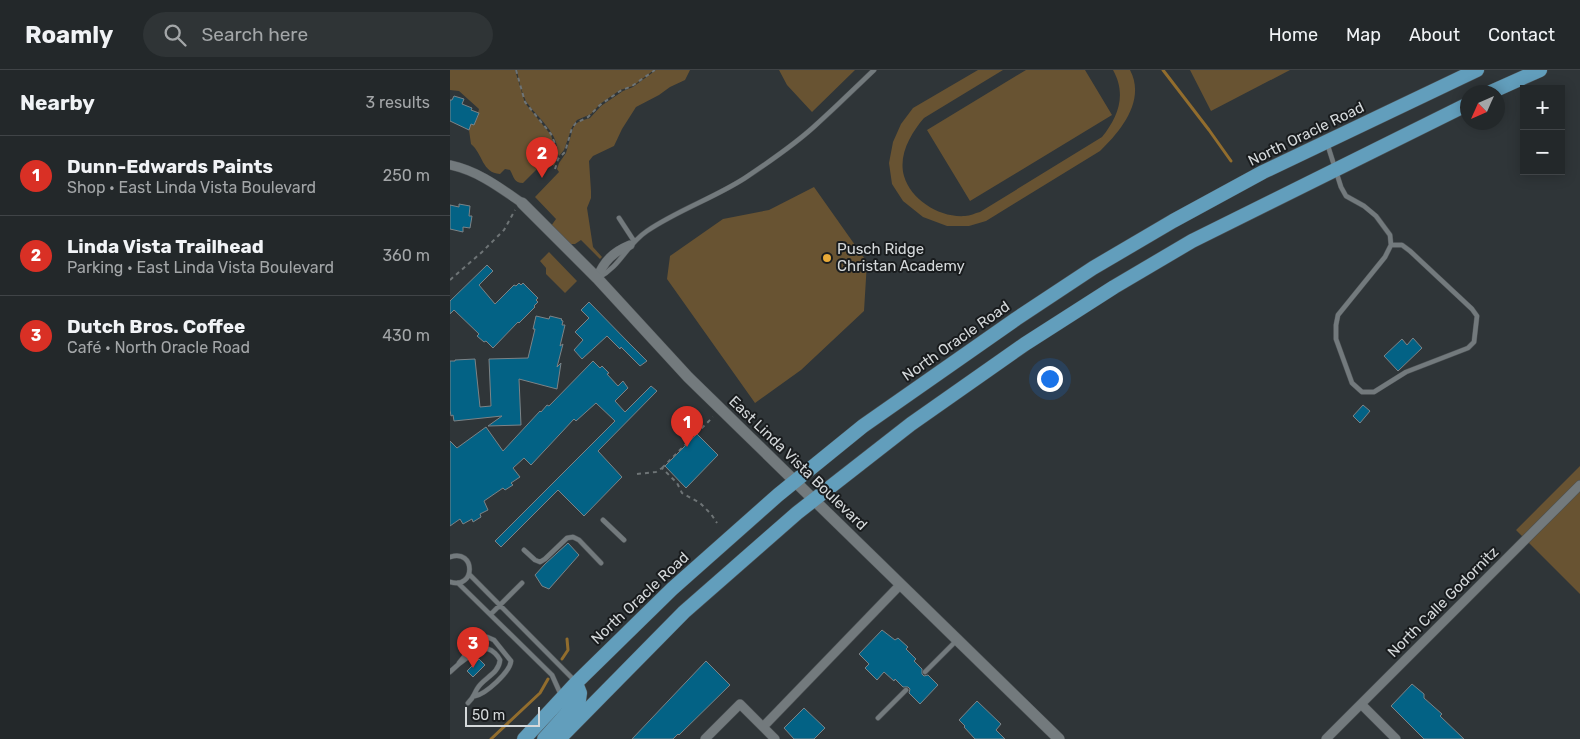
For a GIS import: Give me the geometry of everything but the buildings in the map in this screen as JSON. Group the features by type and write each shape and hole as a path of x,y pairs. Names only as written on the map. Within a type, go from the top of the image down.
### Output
{"highway":[{"name":"North Oracle Road","path":"524,739 576,682 672,589 796,481 863,426 1016,319 1093,268 1173,221 1255,176 1476,70"},
{"path":"1505,86 1540,70"},
{"path":"559,739 684,612 761,544 911,424 1025,344 1114,287 1192,241 1460,108"},
{"path":"544,739 579,700 580,693 576,682"}],"street":[{"path":"450,165 487,179 518,206"},
{"name":"East Linda Vista Boulevard","path":"518,206 597,278 688,377 1059,739"},
{"path":"597,278 602,266 612,255 632,243"},
{"name":"North Calle Godornitz","path":"1326,739 1580,484"},
{"path":"763,727 900,585"},
{"path":"705,739 740,704 775,739"},
{"path":"1361,704 1396,739"}],"lane":[{"path":"618,218 632,243 653,227 744,179 817,125 874,70"},
{"path":"1327,142 1346,196 1364,206 1376,216 1390,235 1391,245 1385,257 1338,315 1336,325 1336,339 1352,383 1362,392 1374,392 1406,372 1459,352 1468,348 1474,342 1477,316 1472,308 1410,251 1402,245 1391,245"},
{"path":"603,520 624,540"},
{"path":"524,550 534,560 540,562 566,538 573,537 579,540 601,562"},
{"path":"450,557 457,555 465,559 470,566 469,574 465,580 458,583 450,582"},
{"path":"469,574 576,682"},
{"path":"458,583 552,675 562,698"},
{"path":"491,614 522,583"},
{"path":"450,672 472,647 483,638 487,637 494,640 511,661 509,668 482,694 475,696"},
{"path":"925,672 958,639"},
{"path":"459,663 487,648 500,660 500,666 477,689 475,696 468,703"},
{"path":"878,718 906,690"}],"path":[{"path":"516,70 525,102 551,134 558,159"},
{"path":"555,169 576,122 588,117 600,105 655,70"},
{"path":"450,280 504,230 518,206"},
{"path":"638,474 656,472 662,468 713,416"},
{"path":"662,468 677,483 682,493 700,504 718,523"}],"shaded area":[{"path":"450,70 515,70 525,103 551,135 555,148 556,161 554,166 546,160 523,183 516,181 510,170 505,169 500,174 494,173 486,167 471,144 469,130 471,124 474,125 479,109 459,91 450,90"},
{"path":"517,70 654,70 633,86 620,90 600,104 591,114 577,120 572,127 564,150 559,156 552,133 526,101"},
{"path":"656,70 690,70 685,80 636,107 614,146 593,156 589,161 591,198 587,208 593,247 602,257 600,259 581,240 575,244 568,244 551,226 556,219 535,197 559,172 557,169 559,163 566,153 573,128 577,123 590,118 601,106 623,91 633,87"},
{"path":"779,70 855,70 812,112 787,85"},
{"path":"978,70 1003,70 924,118 910,137 904,152 904,176 913,193 937,211 955,216 969,216 980,212 1102,137 1112,122 1119,105 1119,88 1113,70 1130,70 1135,92 1133,104 1116,134 1100,151 986,221 969,226 947,226 923,217 903,201 892,184 889,163 893,142 901,124 913,108"},
{"path":"1026,70 1085,70 1112,115 970,201 927,130"},
{"path":"1190,70 1290,70 1211,111"},
{"path":"814,187 867,262 864,311 801,370 755,403 667,279 670,256 723,219 769,210"},
{"path":"549,252 577,281 565,293 546,274 546,268 540,261"},
{"path":"1580,466 1580,594 1516,530"}],"waterway":[{"path":"1163,70 1231,161"},
{"path":"562,659 568,650 567,639"},
{"path":"491,739 540,693 548,679"}],"place":[{"name":"Linda Vista Trailhead","path":"542,178"},
{"name":"Pusch Ridge Christan Academy","path":"827,258"},
{"name":"Dunn-Edwards Paints","path":"687,447"},
{"name":"Dutch Bros. Coffee","path":"473,668"}]}
